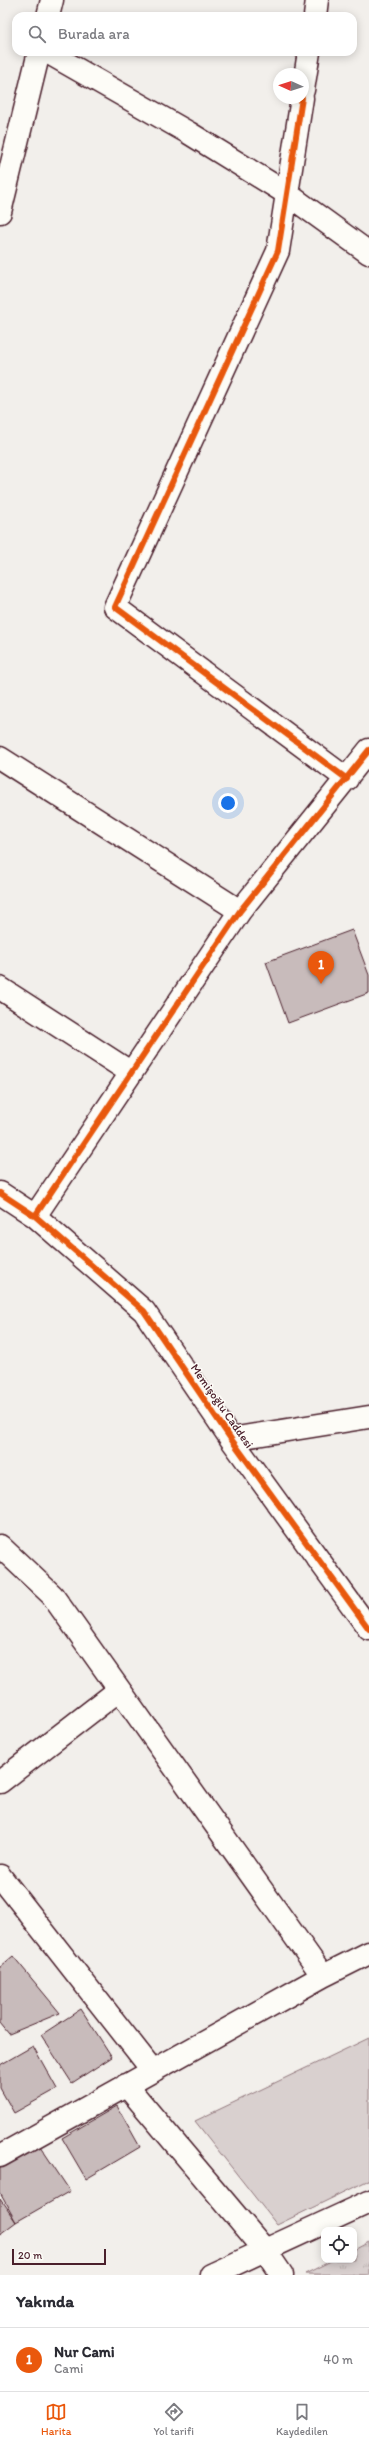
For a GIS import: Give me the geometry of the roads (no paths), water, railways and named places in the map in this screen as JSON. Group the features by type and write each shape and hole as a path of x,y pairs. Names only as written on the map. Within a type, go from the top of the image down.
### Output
{"street":[{"path":"49,12 52,0"},
{"path":"316,12 318,0"},
{"path":"0,212 39,56"},
{"path":"54,56 189,132 286,193 369,253"},
{"path":"306,68 308,56"},
{"path":"301,104 278,251 115,608 347,779"},
{"path":"35,1216 130,1072 240,911 369,750"},
{"path":"0,758 240,911"},
{"path":"0,988 130,1072"},
{"name":"Memişoğlu Caddesi","path":"0,1194 35,1216 144,1311 231,1439 369,1629"},
{"path":"231,1439 369,1418"},
{"path":"0,1546 52,1595 323,1976"},
{"path":"0,1782 119,1690"},
{"path":"0,1876 153,2070"},
{"path":"0,2156 323,1976 369,1954"},
{"path":"126,2086 265,2250 282,2275"},
{"path":"211,2275 369,2202"}],"place":[{"name":"Nur Cami","path":"321,984"}]}
